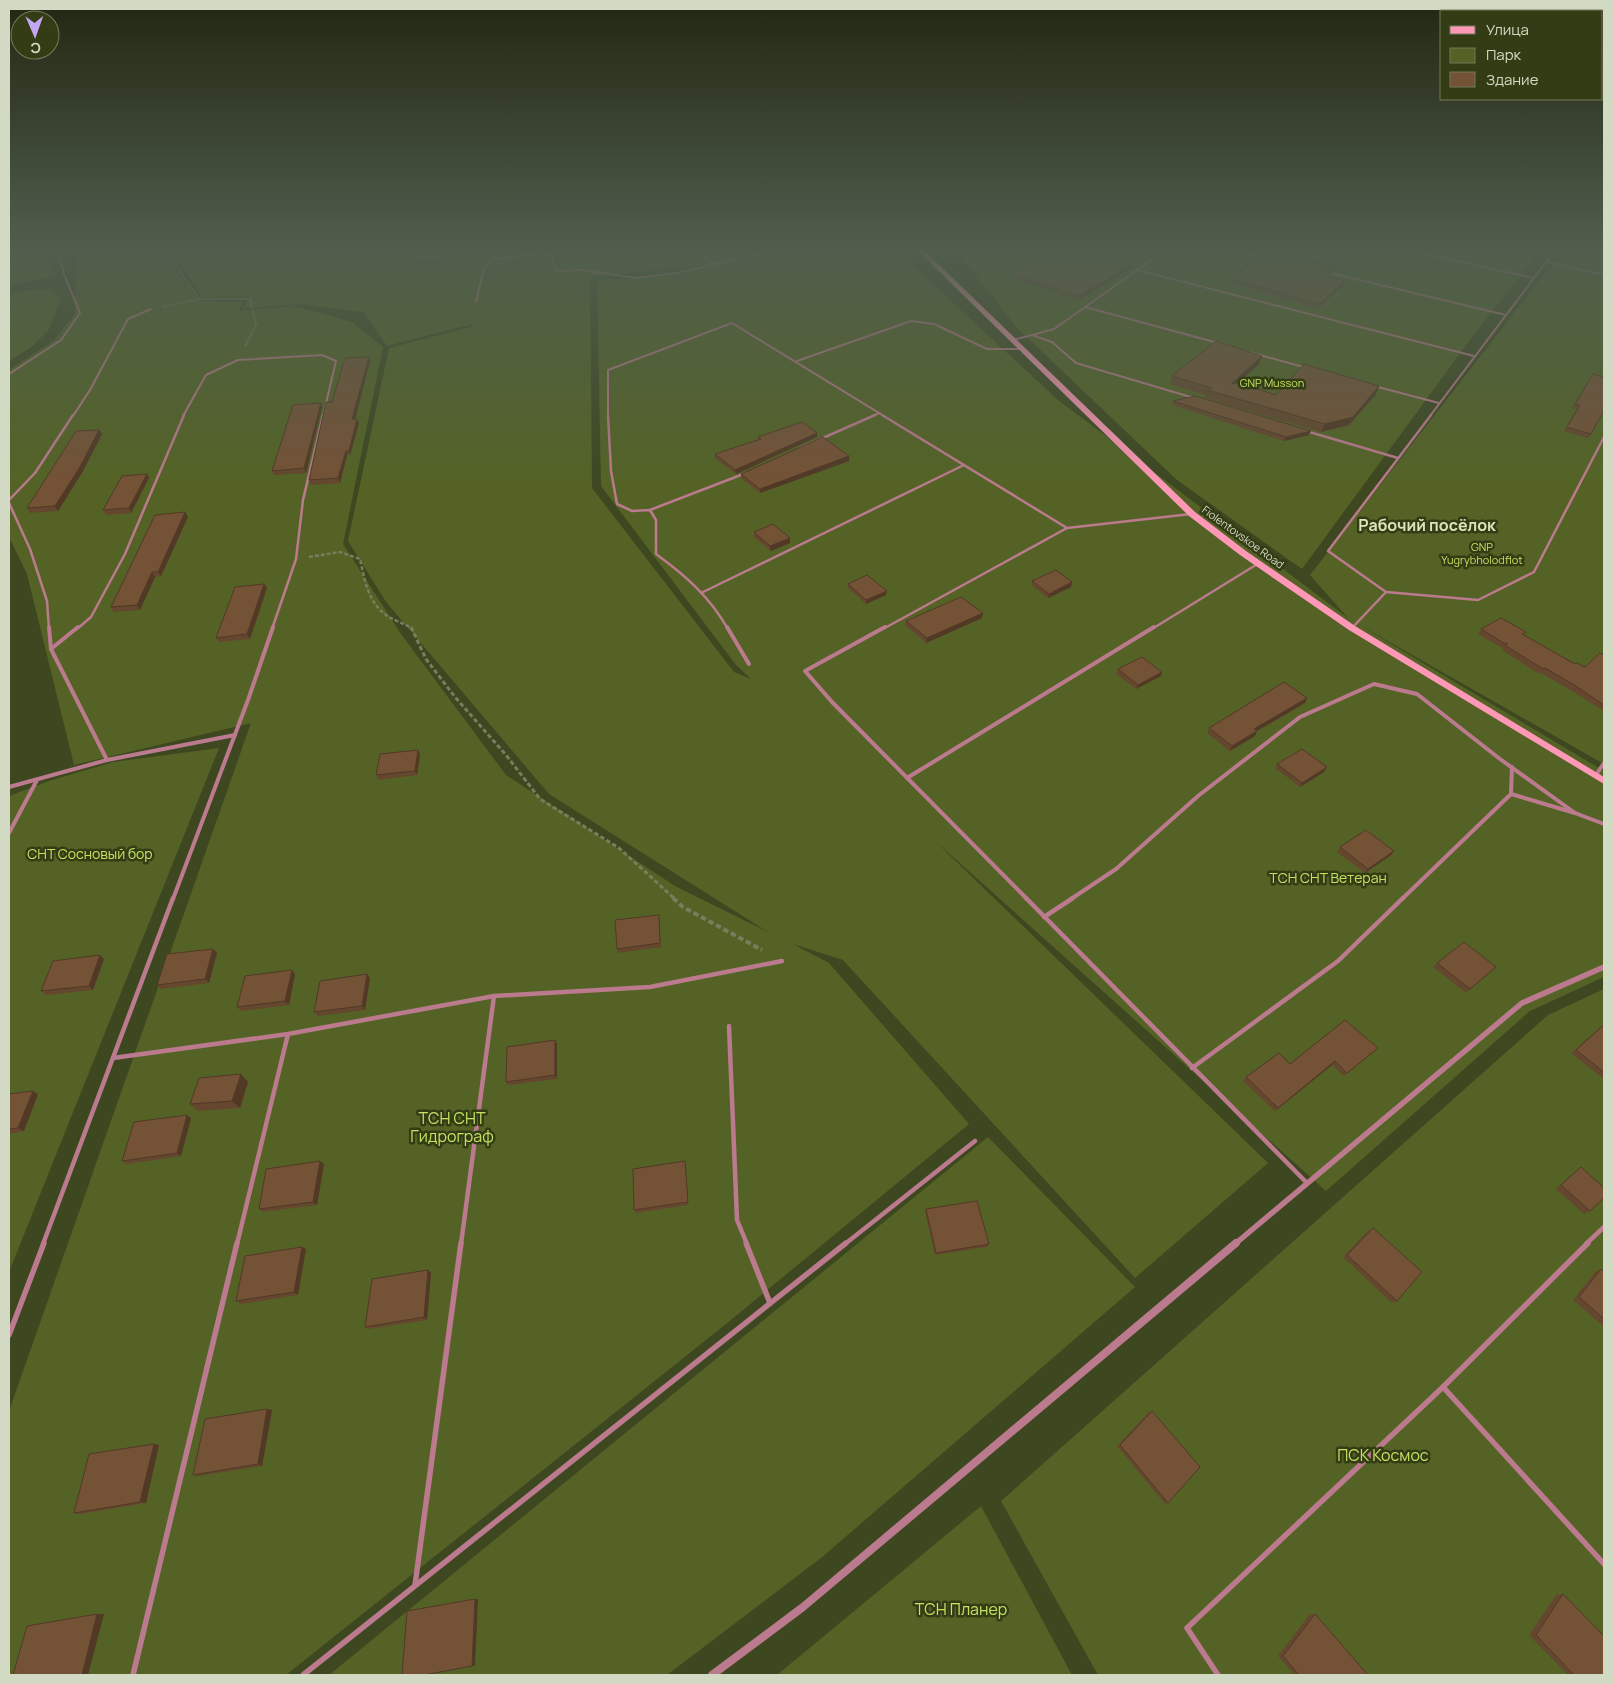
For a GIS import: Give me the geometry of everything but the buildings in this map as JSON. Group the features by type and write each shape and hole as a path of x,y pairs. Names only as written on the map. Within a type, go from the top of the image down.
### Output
{"main road":[{"name":"Fiolentovskoe Road","path":"1000,328 1192,514 1258,563 1352,628 1604,781"}],"street":[{"path":"712,1675 803,1607 1522,1003 1604,967"}],"lane":[{"path":"9,374 60,340 69,328"},
{"path":"107,760 50,649 47,601 30,549 9,502 35,473 90,390 123,328"},
{"path":"720,328 608,370 610,447 614,491 617,504 632,511 650,510 751,470"},
{"path":"740,328 1067,528"},
{"path":"797,361 893,328"},
{"path":"942,328 987,349 1022,349"},
{"path":"1013,340 1056,328"},
{"path":"1160,328 1219,344"},
{"path":"1363,328 1474,356"},
{"path":"1496,328 1328,551 1386,592 1478,600 1534,572 1604,437"},
{"path":"1032,335 1052,342 1076,363 1199,399"},
{"path":"1248,351 1314,370"},
{"path":"9,1335 235,735 296,559 303,500 336,361 322,355 238,360 206,374 178,428 125,554 91,617 50,649"},
{"path":"1372,385 1439,403"},
{"path":"794,450 880,413"},
{"path":"1303,430 1398,458"},
{"path":"701,593 964,465"},
{"path":"650,510 656,520 656,554 679,571 715,606 749,664"},
{"path":"1192,514 1067,528 805,671 832,702 1307,1183"},
{"path":"907,778 1258,563"},
{"path":"1352,628 1386,592"},
{"path":"1044,917 1116,869 1198,796 1300,717 1374,684 1417,694 1574,813"},
{"path":"9,787 107,760 235,735"},
{"path":"1598,772 1604,763"},
{"path":"1192,1068 1338,961 1511,794 1512,767"},
{"path":"9,833 38,780"},
{"path":"1511,794 1604,824"},
{"path":"112,1058 288,1034 494,996 650,988 782,961"},
{"path":"415,1585 494,996"},
{"path":"729,1026 737,1220 770,1303"},
{"path":"133,1675 288,1034"},
{"path":"303,1675 975,1141"},
{"path":"1218,1675 1187,1628 1443,1386 1604,1227"},
{"path":"1443,1386 1604,1564"}],"path":[{"path":"238,360 255,328"},
{"path":"296,559 340,552 360,560 369,600 388,618 413,628 426,659 455,698 506,755 540,799 619,848 683,906 782,961"}],"green space":[{"path":"9,328 49,328 30,348 9,361"},
{"path":"64,328 359,328 383,347 343,544 401,634 506,775 675,886 768,932 549,794 386,602 348,541 389,348 469,328 590,328 592,488 734,672 751,679 736,665 601,486 598,328 980,328 1058,400 1348,618 1310,575 1503,328 1604,328 1604,764 1356,623 1604,771 1604,977 1530,1011 1326,1191 934,840 1268,1163 1135,1278 843,960 793,944 829,963 969,1124 726,1324 286,1675 9,1675 9,1411 251,723 74,765 27,574 9,537 9,370 53,341"},
{"path":"374,328 458,328 387,346"},
{"name":"GNP Musson","path":"1017,328 1479,328 1302,569 1177,480"},
{"name":"СНТ Сосновый бор","path":"219,748 9,1272 9,796 49,781 113,762"},
{"name":"ПСК Космос","path":"1604,989 1604,1675 1098,1675 1001,1501 1548,1015"},
{"path":"988,1137 1135,1287 821,1558 667,1675 329,1675"},
{"name":"ТСН Планер","path":"981,1506 1072,1675 777,1675"}],"district":[{"name":"Рабочий посёлок","path":"1427,525"}],"park label":[{"name":"GNP Yugrybholodflot","path":"1482,553"},
{"name":"ТСН СНТ Ветеран","path":"1328,878"},
{"name":"ТСН СНТ Гидрограф","path":"452,1127"}]}
